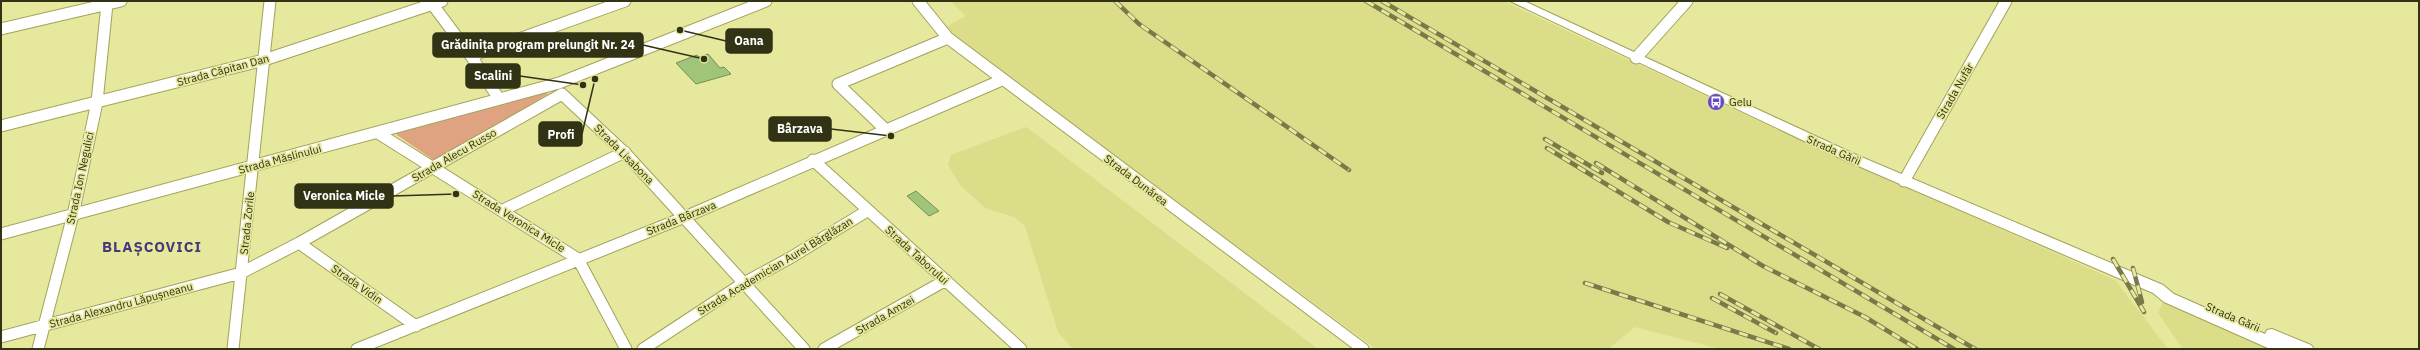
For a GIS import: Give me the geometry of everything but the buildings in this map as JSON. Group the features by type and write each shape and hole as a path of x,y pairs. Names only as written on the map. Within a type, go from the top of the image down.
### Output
{"main road":[{"name":"Strada Gării","path":"1515,1 1904,181 2158,289 2172,291 2306,349"},
{"name":"Strada Gării","path":"2158,289 2169,298 2284,349"}],"street":[{"path":"1,29 121,1"},
{"name":"Strada Zorile","path":"233,349 270,1"},
{"path":"472,56 625,1"},
{"name":"Strada Măslinului","path":"1,234 378,133 498,99 561,88 603,68 766,1"},
{"name":"Strada Dunărea","path":"918,1 948,38 1002,80 1363,349"},
{"path":"1636,58 1687,1"},
{"name":"Strada Nufăr","path":"1904,181 2006,1"},
{"path":"435,2 472,56 498,99"},
{"name":"Strada Căpitan Dan","path":"1,126 264,60 435,2"},
{"name":"Strada Ion Negulici","path":"38,349 73,215 97,102 108,3"},
{"path":"887,131 838,84 911,52 948,38"},
{"name":"Strada Bârzava","path":"357,349 685,217 1002,80"},
{"name":"Strada Lisabona","path":"561,88 625,152 685,217 742,284 804,349"},
{"name":"Strada Alecu Russo","path":"241,273 299,243 432,167 561,88"},
{"name":"Strada Veronica Micle","path":"378,133 503,210 578,259"},
{"path":"503,210 625,152"},
{"name":"Strada Taborului","path":"814,160 1021,349"},
{"name":"Strada Academician Aurel Bărglăzan","path":"643,349 742,284 790,258 868,210"},
{"name":"Strada Vidin","path":"299,243 416,326"},
{"path":"578,259 626,349"},
{"name":"Strada Alexandru Lăpușneanu","path":"1,337 241,273"},
{"name":"Strada Amzei","path":"824,349 946,280"}],"shaded area":[{"path":"951,1 1503,1 1772,127 2115,280 2168,349 1720,349 1635,327 1608,349 1376,349 976,54 946,27 966,16"},
{"path":"543,90 548,94 435,161 394,133"},
{"path":"1026,127 1318,349 1073,349 1058,332 1025,226 1014,217 985,208 960,185 948,165 951,155"},
{"path":"2163,302 2269,349 2183,349 2158,313"}],"railway":[{"path":"1115,1 1139,24 1349,170"},
{"path":"1366,1 1954,349"},
{"path":"1382,1 1975,349"},
{"path":"1545,139 1602,173"},
{"path":"1547,148 1668,222 1727,248"},
{"path":"1596,163 1763,266 1865,317 1917,349"},
{"path":"2113,259 2144,312"},
{"path":"2133,268 2142,302"},
{"path":"1585,283 1789,349"},
{"path":"1720,294 1819,349"},
{"path":"1712,298 1776,333"}],"place":[{"name":"Oana","path":"680,30"},
{"name":"Grădinița program prelungit Nr. 24","path":"704,59"},
{"name":"Profi","path":"595,79"},
{"name":"Scalini","path":"583,85"},
{"name":"Gelu","path":"1716,102"},
{"name":"Bârzava","path":"891,136"},
{"name":"Veronica Micle","path":"456,194"}],"district":[{"name":"BLAȘCOVICI","path":"152,246"}]}
